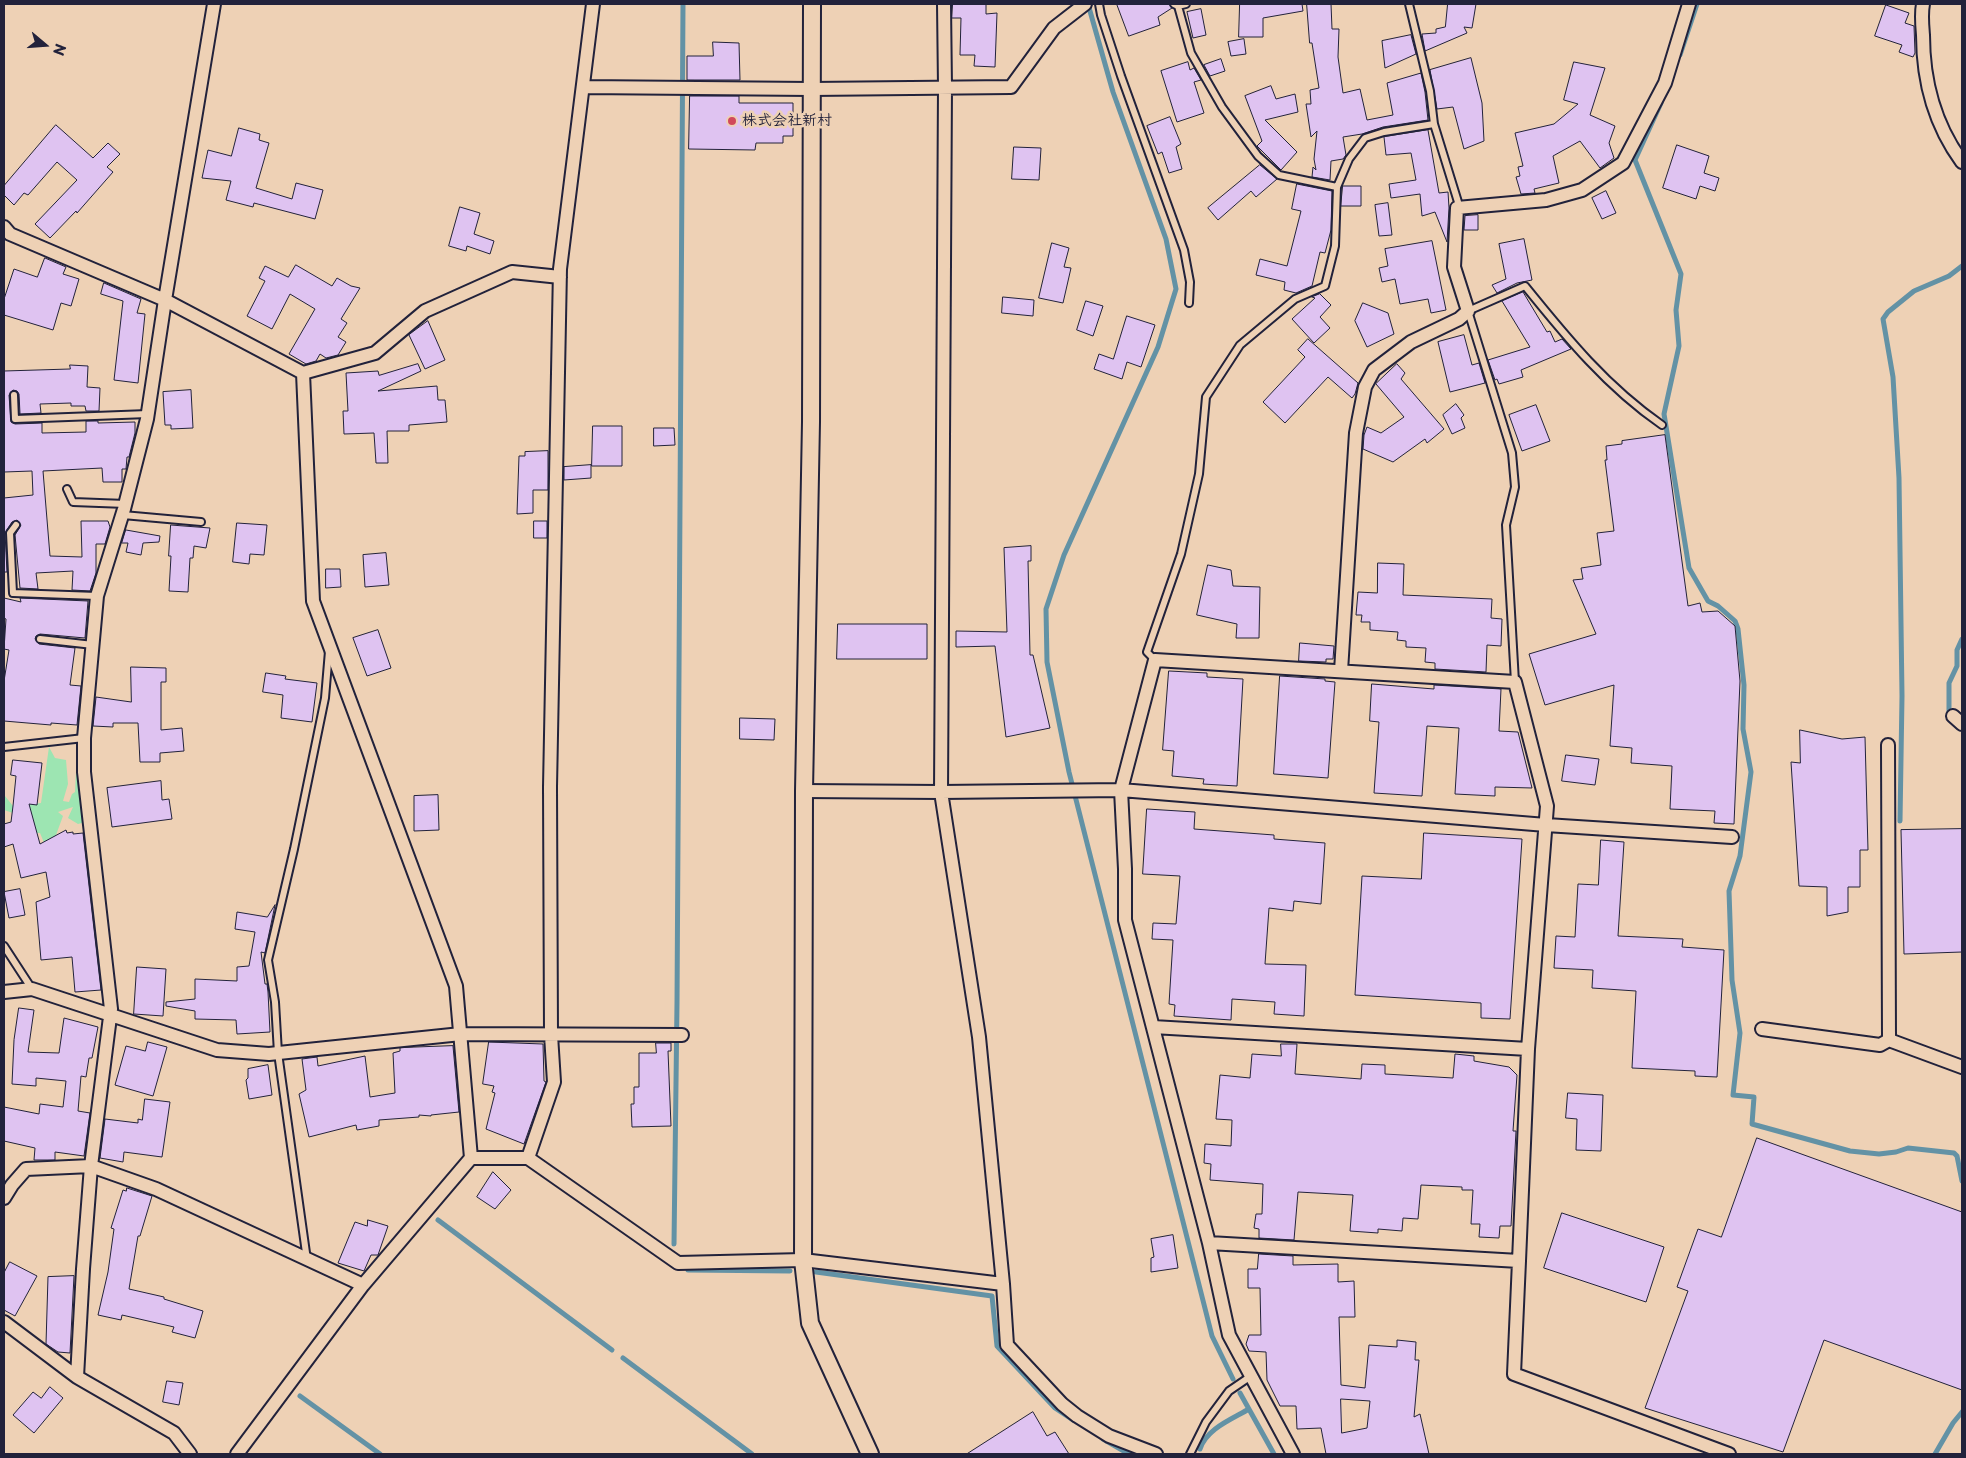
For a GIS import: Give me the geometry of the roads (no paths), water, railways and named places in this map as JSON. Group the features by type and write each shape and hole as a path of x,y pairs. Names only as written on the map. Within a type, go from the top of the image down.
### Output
{"street":[{"path":"76,1377 91,1166 110,1015 100,896 84,772 84,738 97,596 124,509 148,414 214,4"},
{"path":"528,1158 554,1082 551,1035 550,787 559,416 560,277 593,4"},
{"path":"812,4 811,422 804,792 803,1260 810,1323 870,1454"},
{"path":"944,4 941,792 979,1037 1003,1284 1007,1345 1062,1404 1077,1416 1109,1436 1156,1454"},
{"path":"1341,671 1356,433 1365,387 1374,370 1411,342 1459,319 1468,311 1454,267 1457,208 1546,200 1582,190 1623,163 1665,83 1689,4"},
{"path":"1924,4 1923,62 1932,103 1952,148 1962,162"},
{"path":"583,87 811,89 1011,87 1054,28 1084,5"},
{"path":"4,227 10,234 165,300 303,373 375,353 425,311 512,272 560,277"},
{"path":"237,1454 363,1284 471,1158 456,986 312,601 303,373"},
{"path":"1293,1454 1229,1334 1209,1243 1125,920 1125,869 1121,790 1155,660 1515,682 1547,806 1528,1050 1514,1374 1729,1454"},
{"path":"1888,745 1889,1040"},
{"path":"804,792 1121,790 1546,825 1732,837"},
{"path":"4,992 32,989 217,1050 270,1054 461,1034 677,1035"},
{"path":"1153,1027 1528,1050"},
{"path":"1762,1029 1880,1045 1889,1040 1962,1067"},
{"path":"471,1158 528,1158 678,1263 803,1260 1003,1284"},
{"path":"4,1198 26,1168 91,1166 156,1189 307,1260 363,1284"},
{"path":"1209,1243 1519,1262"},
{"path":"4,1322 76,1377 174,1433 190,1454"}],"lane":[{"path":"1099,4 1121,76 1184,250 1190,282 1188,303"},
{"path":"1186,4 1176,5 1191,54 1222,107 1258,156 1279,175 1337,187"},
{"path":"1409,4 1430,91 1434,124 1458,202 1457,208"},
{"path":"1155,660 1147,652 1181,554 1199,474 1206,396 1240,345 1295,299 1325,286 1335,246 1337,187 1350,159 1366,138 1384,132 1434,124"},
{"path":"1515,682 1506,525 1515,487 1512,453 1468,311 1525,286 1576,349 1636,407 1662,425"},
{"path":"14,395 15,419 148,414"},
{"path":"67,488 73,502 201,522"},
{"path":"16,525 10,533 12,592 97,596"},
{"path":"40,639 93,645"},
{"path":"307,1260 278,1053 275,1002 268,960 294,849 325,698 329,645"},
{"path":"4,747 84,738"},
{"path":"4,946 32,989"},
{"path":"1190,1454 1206,1422 1229,1391 1251,1376"}],"waterway":[{"path":"674,1244 683,4"},
{"path":"1088,4 1113,92 1166,239 1176,289 1158,347 1064,555 1046,609 1047,662 1069,772 1212,1336 1233,1379"},
{"path":"1680,55 1697,4"},
{"path":"1661,103 1635,160 1681,274 1676,310 1679,346 1664,414 1689,568 1708,601 1718,606 1735,621 1738,629 1744,685 1743,729 1751,772 1740,856 1729,891 1732,980 1740,1033 1733,1095 1754,1097 1752,1124 1850,1151 1879,1154 1908,1148 1954,1153 1957,1156 1962,1181"},
{"path":"1900,821 1902,696 1899,478 1893,377 1883,319 1888,312 1914,291 1949,276 1962,266"},
{"path":"1949,718 1949,683 1957,666 1957,650 1962,639"},
{"path":"438,1220 612,1350"},
{"path":"688,1270 790,1271"},
{"path":"816,1272 992,1296 997,1346 1055,1408 1073,1420"},
{"path":"623,1358 752,1454"},
{"path":"1240,1393 1274,1454"},
{"path":"300,1396 380,1454"},
{"path":"1200,1449 1203,1442 1214,1430 1249,1409"},
{"path":"1935,1454 1953,1423 1962,1412"},
{"path":"1103,1439 1129,1454"}],"place":[{"name":"株式会社新村","path":"732,121"}]}
